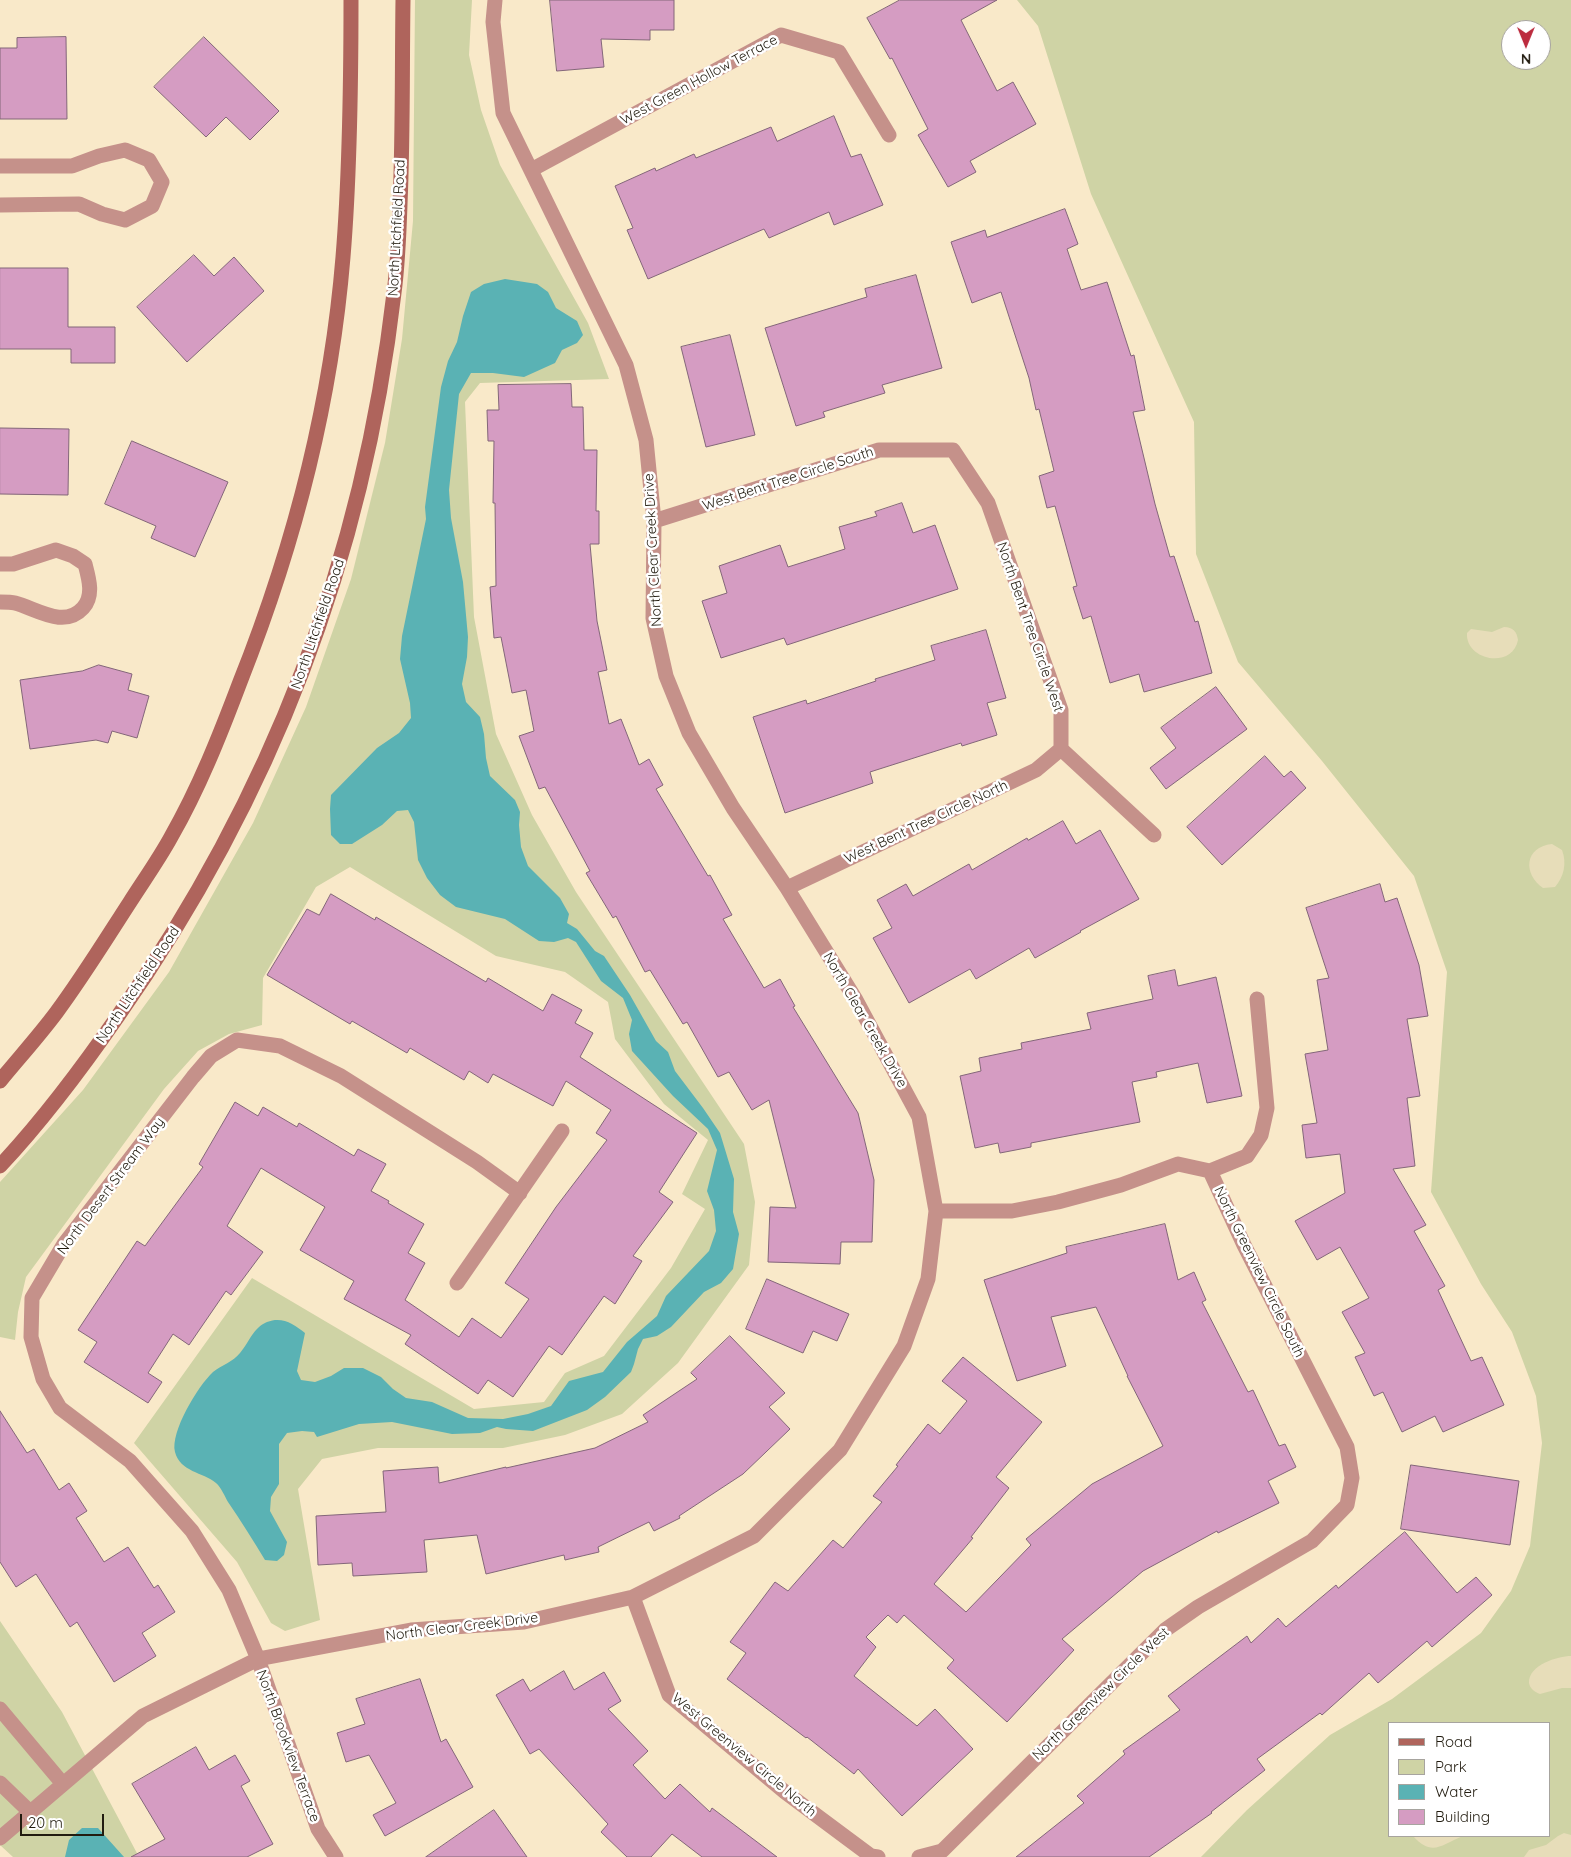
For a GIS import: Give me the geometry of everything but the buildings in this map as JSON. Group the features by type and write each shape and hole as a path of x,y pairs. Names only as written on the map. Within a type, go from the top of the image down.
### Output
{"main road":[{"path":"0,1082 60,1007 171,838 225,722 286,557 300,506 326,389 338,302 347,196 351,0"},
{"name":"North Litchfield Road","path":"0,1166 18,1147 90,1056 180,923 212,868 262,770 289,709 313,643 354,514 370,440 395,291 401,168 403,0"}],"street":[{"name":"North Clear Creek Drive","path":"0,1838 143,1716 258,1659 411,1630 524,1622 633,1597 754,1536 840,1450 904,1346 928,1280 936,1211 920,1117 856,1000 787,888 734,808 689,733 666,676 653,618 654,521 646,440 626,365 503,113 492,22 495,0"},
{"name":"West Green Hollow Terrace","path":"531,170 781,35 839,52 889,135"},
{"path":"0,166 72,166 125,150 149,160 162,182 152,206 125,220 102,214 79,204 0,205"},
{"name":"West Bent Tree Circle South","path":"654,521 879,450 953,450"},
{"name":"North Bent Tree Circle West","path":"953,450 992,512 1061,710 1061,749"},
{"path":"0,564 13,564 56,550 73,556 86,564 90,592 86,606 78,613 61,618 41,614 14,602 0,602"},
{"path":"1061,749 1154,835"},
{"name":"West Bent Tree Circle North","path":"787,888 1036,770 1061,749"},
{"name":"North Greenview Circle South","path":"1257,999 1267,1108 1261,1135 1247,1156 1210,1171 1256,1270 1347,1448 1352,1478 1347,1505"},
{"name":"North Desert Stream Way","path":"258,1659 229,1590 192,1531 130,1462 60,1408 43,1379 31,1337 32,1298 64,1244 194,1077 211,1056 237,1040 280,1046 341,1076 477,1162 520,1193"},
{"path":"457,1283 562,1131"},
{"path":"936,1211 1012,1211 1058,1202 1121,1186 1178,1164 1210,1171"},
{"name":"North Greenview Circle West","path":"919,1857 942,1851 1165,1630 1198,1607 1312,1542 1347,1505"},
{"name":"West Greenview Circle North","path":"633,1597 669,1695 785,1792 871,1856 878,1857"},
{"name":"North Brookview Terrace","path":"258,1659 318,1829 336,1857"},
{"path":"0,1709 63,1784"},
{"path":"0,1783 29,1812"}],"green space":[{"path":"415,0 472,0 469,55 481,110 500,165 588,323 609,379 480,383 465,402 474,617 496,734 532,815 576,892 744,1144 755,1202 749,1265 678,1363 622,1414 565,1435 503,1448 378,1448 322,1459 298,1489 320,1620 285,1631 271,1623 237,1562 134,1443 252,1278 474,1409 544,1402 565,1373 604,1356 671,1268 705,1209 682,1194 708,1140 664,1104 615,1039 608,1002 565,972 496,956 350,867 316,887 263,978 262,1025 229,1034 198,1051 164,1089 26,1277 18,1312 15,1340 0,1337 0,1182 83,1090 169,972 253,823 306,707 351,579 385,443 402,339 413,221"},
{"path":"1017,0 1571,0 1571,1857 1201,1857 1247,1810 1330,1735 1392,1699 1481,1633 1511,1591 1530,1546 1542,1443 1536,1396 1512,1332 1481,1284 1431,1192 1447,972 1414,876 1322,761 1238,662 1196,554 1194,422 1091,194 1038,26"},
{"path":"0,1621 62,1712 139,1857 13,1857 0,1845"}],"sand":[{"path":"1504,627 1514,630 1518,640 1514,649 1507,655 1499,658 1490,658 1481,655 1473,650 1468,642 1467,633 1471,629 1492,632"},
{"path":"1552,844 1562,850 1564,870 1561,879 1555,887 1543,888 1532,876 1530,862 1536,850"},
{"path":"1571,1656 1571,1688 1562,1688 1540,1694 1532,1689 1529,1683 1533,1671 1552,1660"},
{"path":"1564,1833 1571,1835 1571,1857 1524,1857 1529,1850 1546,1845"},
{"path":"1414,1837 1461,1837 1431,1848"}],"water":[{"path":"505,279 537,284 548,292 556,308 577,321 583,335 577,343 562,350 555,363 524,377 493,373 471,373 459,394 449,490 451,518 463,582 468,637 467,657 462,684 466,702 480,717 490,776 515,800 520,812 521,847 528,866 560,898 569,914 567,923 577,929 595,951 604,956 630,995 656,1041 668,1052 675,1071 720,1133 734,1179 733,1212 739,1234 733,1269 721,1283 704,1292 671,1327 657,1336 643,1339 631,1372 605,1397 587,1410 533,1431 497,1427 480,1433 452,1434 392,1422 359,1424 317,1437 314,1432 287,1433 279,1444 279,1484 271,1497 270,1511 287,1542 284,1555 277,1561 265,1560 220,1487 211,1479 187,1468 178,1459 175,1452 177,1433 193,1398 213,1372 237,1356 255,1331 262,1325 272,1320 283,1320 305,1333 297,1371 301,1380 315,1382 331,1376 344,1368 363,1368 381,1377 406,1398 432,1402 468,1418 503,1419 528,1414 551,1406 569,1381 603,1372 627,1342 657,1316 666,1296 709,1251 716,1231 714,1210 707,1191 717,1150 708,1129 673,1096 632,1051 629,1034 632,1020 623,998 601,981 576,942 568,938 554,942 539,941 505,919 456,907 440,895 427,878 418,860 414,822 408,810 397,811 382,825 352,844 340,844 331,835 331,795 377,748 399,733 411,718 410,703 400,659 402,636 426,519 425,507 441,387 448,361 457,342 471,292 484,284"},
{"path":"82,1828 98,1828 124,1857 65,1857 69,1840"}]}
